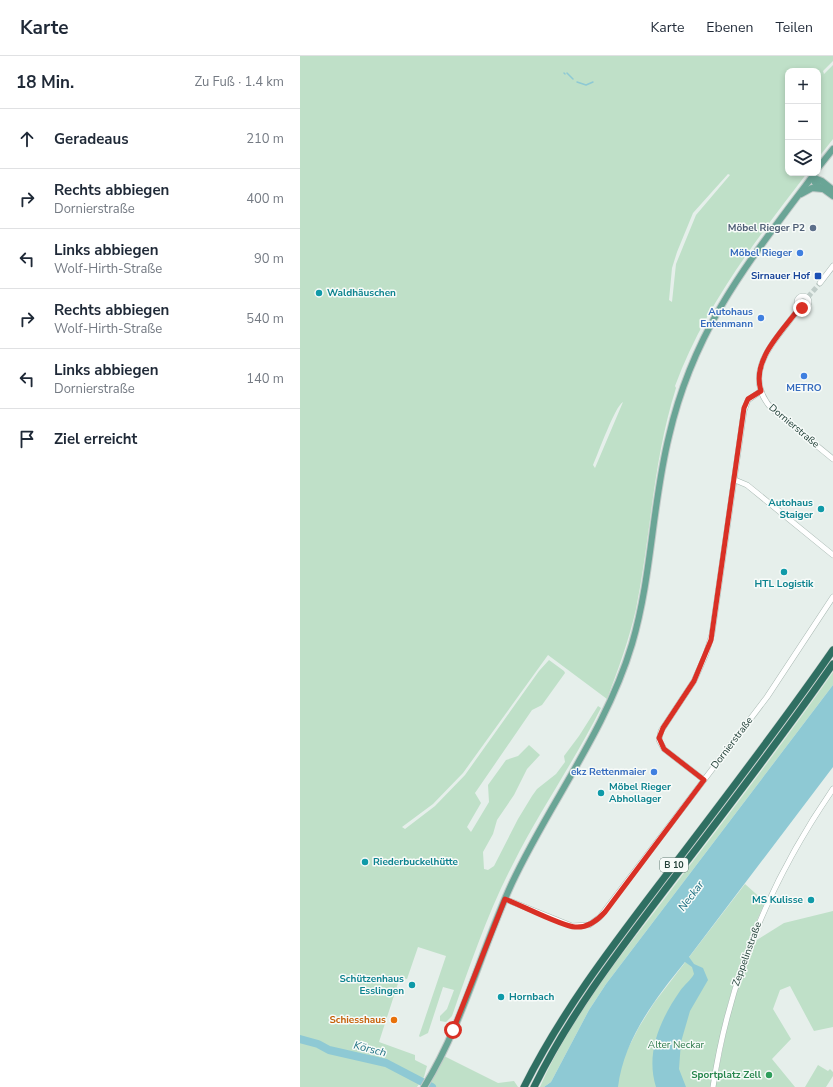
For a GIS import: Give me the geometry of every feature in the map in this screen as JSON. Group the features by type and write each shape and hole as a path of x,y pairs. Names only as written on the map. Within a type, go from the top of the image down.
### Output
{"highway":[{"name":"B 10","path":"524,1087 557,1027 588,979 769,739 833,650"},
{"name":"B 10","path":"534,1087 564,1031 596,982 771,750 833,664"}],"main road":[{"path":"821,165 833,149"},
{"path":"424,1087 431,1076 453,1030 505,899 535,839 597,731 622,674 633,643 644,596 668,436 690,365 724,298 750,259 812,176"},
{"path":"814,176 833,196"},
{"path":"821,176 824,186"},
{"path":"798,195 812,188 824,186 833,190"}],"street":[{"path":"820,283 833,266"},
{"name":"Dornierstraße","path":"800,307 763,360 758,378 761,391 772,409 833,459"},
{"path":"704,780 664,749 659,738 663,728 694,681 711,640 744,410 748,399 761,391"},
{"path":"735,480 747,485 833,555"},
{"name":"Dornierstraße","path":"505,899 572,926 585,926 595,922 605,912 776,684 833,597"},
{"name":"Zeppelinstraße","path":"713,1087 728,1011 756,928 793,851 833,789"}],"green space":[{"path":"300,56 833,56 833,61 823,71 824,74 833,65 833,139 821,154 821,68 785,68 785,176 805,176 750,249 716,302 687,357 675,386 676,388 668,415 657,470 636,609 627,643 607,699 548,655 463,773 433,804 402,827 405,829 435,806 465,775 539,671 549,660 565,673 542,705 532,710 475,793 481,803 467,827 471,832 489,802 488,785 506,760 518,756 529,745 540,755 527,769 514,795 497,820 493,834 483,852 484,869 488,870 494,866 518,819 532,796 537,789 556,774 565,762 564,756 598,706 601,708 580,748 534,824 504,882 480,939 452,1016 446,1022 440,1021 440,1016 447,1009 454,990 443,987 428,1033 420,1037 419,1036 446,956 418,947 407,979 400,977 379,1042 415,1055 415,1060 427,1066 424,1077 417,1087 300,1087","holes":["728,174 730,175 696,215 676,264 672,302 669,300 672,268 693,213","623,402 595,468 593,465 607,431 616,412"]},
{"path":"833,672 833,685 606,984 589,1010 551,1082 544,1087 540,1087 566,1037 596,989 771,758"},
{"name":"Alter Neckar","path":"745,884 765,902 746,947 731,993 719,1039 711,1087 608,1087 639,1027 654,1003"},
{"path":"833,911 833,1027 814,1031 790,986 780,990 773,1009 791,1039 772,1059 795,1087 715,1087 729,1018 752,943 784,923"},
{"path":"444,1056 498,1083 514,1081 518,1087 428,1087"},
{"path":"818,1065 828,1071 830,1069 833,1072 833,1076 826,1087 805,1087"}],"water":[{"name":"Neckar","path":"833,685 833,767 689,957 694,964 703,968 708,980 690,1011 681,1042 679,1069 686,1087 656,1087 652,1061 661,1024 673,1001 694,974 692,967 685,962 642,1020 627,1052 621,1069 618,1087 544,1087 551,1082 589,1010 606,984"}],"waterway":[{"path":"567,73 573,79"},
{"path":"577,82 586,85 593,82"},
{"name":"Körsch","path":"300,1039 318,1044 329,1050 386,1063 432,1087"}],"tunnel":[{"path":"808,297 820,283"}],"place":[{"name":"Möbel Rieger P2","path":"813,228"},
{"name":"Möbel Rieger","path":"800,253"},
{"name":"Sirnauer Hof","path":"818,276"},
{"name":"Waldhäuschen","path":"319,293"},
{"name":"Autohaus Entenmann","path":"761,318"},
{"name":"METRO","path":"804,376"},
{"name":"Autohaus Staiger","path":"821,509"},
{"name":"HTL Logistik","path":"784,572"},
{"name":"ekz Rettenmaier","path":"654,772"},
{"name":"Möbel Rieger Abhollager","path":"601,793"},
{"name":"Riederbuckelhütte","path":"365,862"},
{"name":"MS Kulisse","path":"811,900"},
{"name":"Schützenhaus Esslingen","path":"412,985"},
{"name":"Hornbach","path":"501,997"},
{"name":"Schiesshaus","path":"394,1020"},
{"name":"Sportplatz Zell","path":"769,1075"}],"route":[{"path":"453,1030 505,899 572,926 585,926 595,922 605,912 704,780 670,755 661,745 659,738 663,728 694,681 704,661 711,640 719,593 744,408 748,399 761,391 758,382 760,366 767,351 800,307 802,308"}]}
